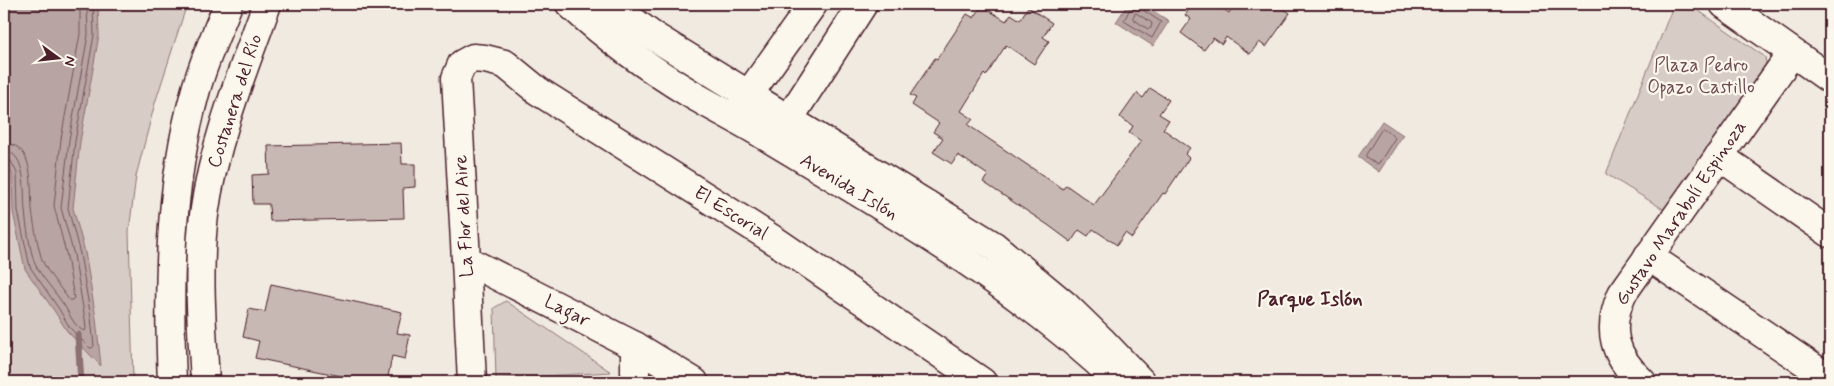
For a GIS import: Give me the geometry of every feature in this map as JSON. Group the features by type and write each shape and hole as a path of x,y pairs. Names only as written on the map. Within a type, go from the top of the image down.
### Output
{"street":[{"name":"Costanera del Río","path":"172,382 170,344 171,258 175,194 187,124 196,90 228,4"},
{"name":"Costanera del Río","path":"205,382 200,288 204,216 218,143 267,4"},
{"name":"Avenida Islón","path":"570,4 619,46 655,72 735,118 979,269 1067,336 1119,382"},
{"name":"Avenida Islón","path":"610,4 650,34 994,246 1066,306 1141,382"},
{"path":"735,118 814,4"},
{"path":"774,142 863,4"},
{"path":"1724,4 1830,79"},
{"name":"Gustavo Marabolí Espinoza","path":"1642,382 1620,356 1613,333 1616,307 1622,294 1648,256 1792,53"},
{"name":"La Flor del Aire","path":"472,382 456,78 462,64 473,58"},
{"name":"El Escorial","path":"473,58 505,64 538,90 777,242 982,382"},
{"path":"1719,156 1830,233"},
{"path":"1648,256 1830,379"},
{"path":"171,258 201,258"},
{"name":"Lagar","path":"466,260 634,346 694,382"},
{"path":"634,346 636,382"}],"green space":[{"path":"4,4 187,4 155,103 136,176 129,231 133,382 4,382"},
{"name":"Plaza Pedro Opazo Castillo","path":"1674,4 1689,4 1765,57 1767,70 1668,212 1606,174"},
{"path":"506,301 611,372 496,379 494,308"}],"water":[{"path":"4,4 98,4 99,35 80,142 73,208 85,252 96,318 101,366 67,331 25,269 13,212 12,174 4,158"},
{"path":"1128,4 1142,4 1169,21 1153,46 1116,22"},
{"path":"1382,121 1403,135 1379,172 1358,157"}],"building":[{"path":"1193,4 1216,4 1229,13 1235,4 1277,4 1290,13 1266,47 1259,42 1250,54 1226,37 1222,44 1213,38 1204,50 1181,33 1191,19 1185,15"},
{"path":"982,6 1006,21 1011,14 1020,20 1028,7 1052,23 1043,37 1049,41 1034,64 1006,45 986,76 984,74 961,111 973,119 968,125 1063,189 1066,185 1094,205 1141,141 1129,133 1133,126 1120,117 1137,93 1143,98 1150,88 1169,100 1159,114 1169,120 1163,129 1190,148 1185,154 1189,158 1132,238 1125,233 1117,245 1093,229 1088,236 1079,230 1071,242 983,182 988,175 958,155 952,164 933,152 943,138 933,132 939,123 912,105 916,98 910,95 967,14 974,18"},
{"path":"401,143 402,164 415,164 415,187 403,188 404,218 270,221 269,204 253,204 252,175 269,174 268,146"},
{"path":"271,284 402,312 397,333 410,335 405,359 392,356 387,382 370,382 255,358 259,341 243,337 249,309 265,312"}],"waterway":[{"path":"78,335 81,382"}],"district":[{"name":"Parque Islón","path":"1310,299"}]}
